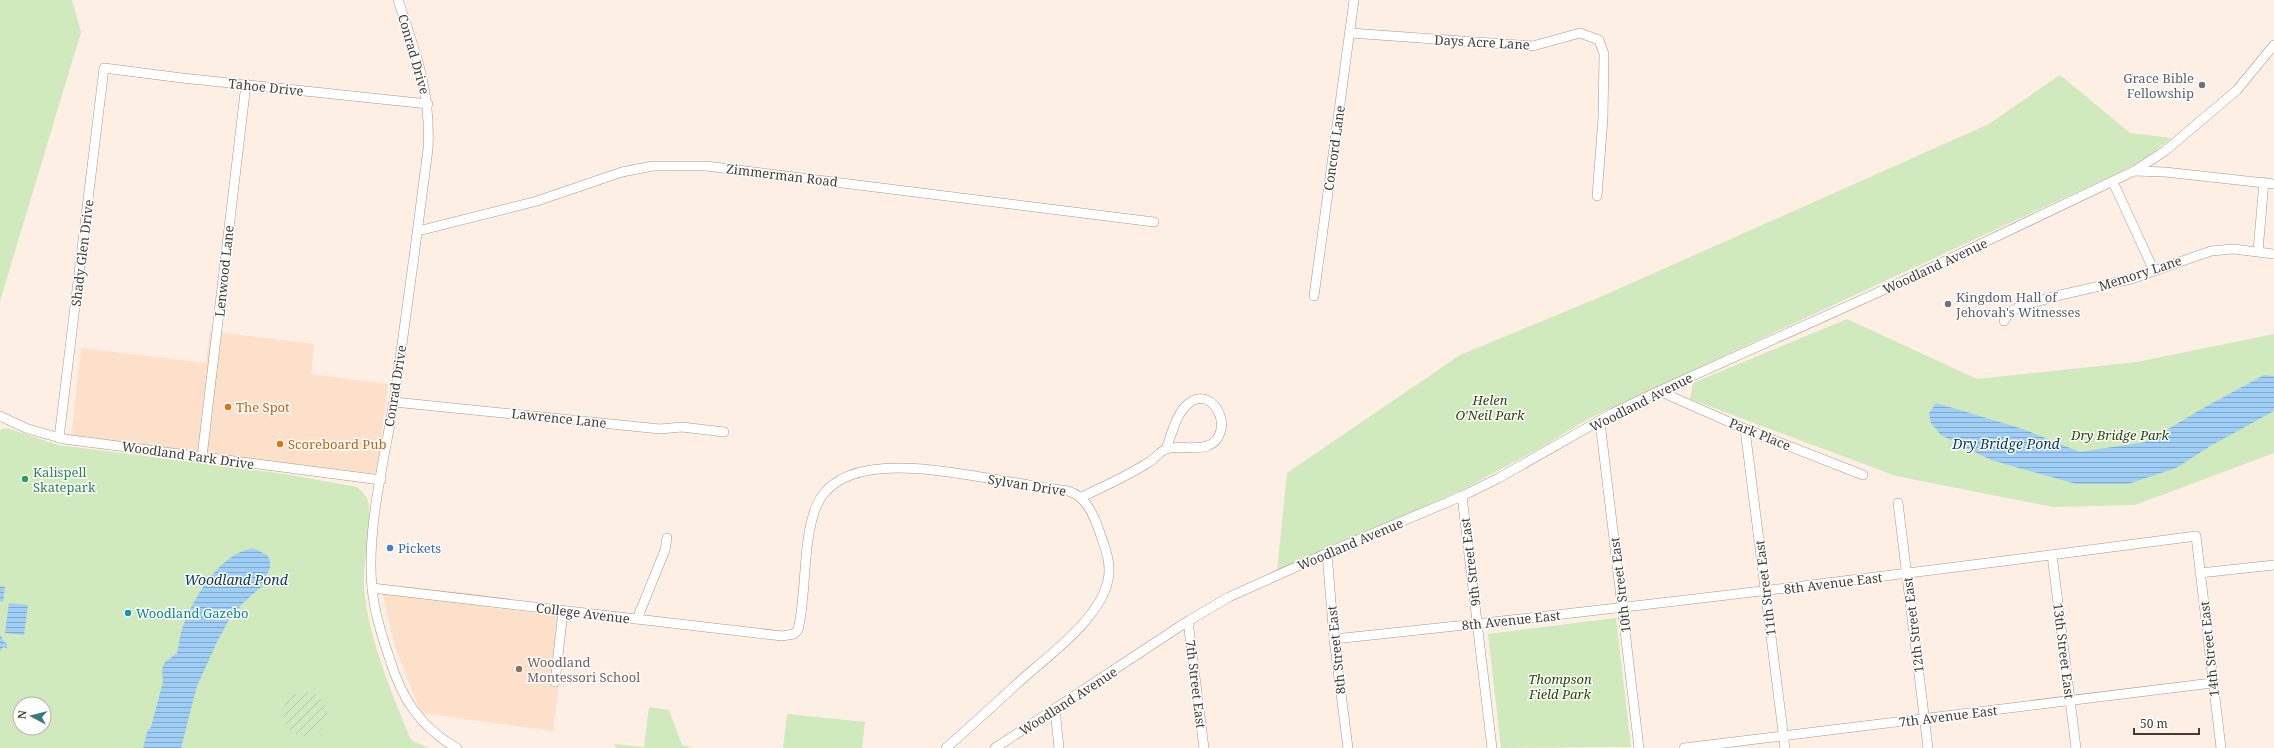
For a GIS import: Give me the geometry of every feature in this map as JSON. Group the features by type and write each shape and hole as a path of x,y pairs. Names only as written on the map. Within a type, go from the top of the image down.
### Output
{"street":[{"name":"Conrad Drive","path":"398,0 422,73 428,104 428,149 394,402 380,480 372,548 372,588 381,634 391,666 410,706 429,730 457,748"},
{"name":"Concord Lane","path":"1314,296 1354,0"},
{"name":"Days Acre Lane","path":"1350,33 1533,46 1580,33 1599,40 1604,54 1603,118 1597,196"},
{"name":"Woodland Avenue","path":"995,748 1055,710 1188,621 1229,597 1327,553 1462,496 1497,479 1659,391 1882,291 2134,171 2165,151 2237,90 2274,45"},
{"name":"Tahoe Drive","path":"104,68 428,104"},
{"name":"Shady Glen Drive","path":"59,438 104,68"},
{"name":"Lenwood Lane","path":"202,457 246,84"},
{"name":"Zimmerman Road","path":"418,231 537,201 622,172 653,166 679,164 706,166 1154,222"},
{"path":"2134,171 2165,172 2274,184"},
{"path":"2113,182 2154,271"},
{"path":"2258,251 2264,182"},
{"name":"Memory Lane","path":"2004,321 2010,312 2017,308 2154,271 2211,251 2233,249 2274,254"},
{"name":"Park Place","path":"1659,391 1745,429 1863,475"},
{"path":"1082,497 1150,462 1166,449 1178,419 1184,408 1191,402 1202,400 1212,403 1220,411 1222,423 1219,437 1209,445 1193,449 1166,449"},
{"name":"Lawrence Lane","path":"394,402 660,429 682,427 724,432"},
{"name":"Woodland Park Drive","path":"0,416 28,429 59,438 380,480"},
{"name":"10th Street East","path":"1600,422 1639,748"},
{"name":"11th Street East","path":"1745,429 1784,748"},
{"name":"Sylvan Drive","path":"794,634 800,620 810,534 816,509 828,488 838,481 849,476 875,470 916,468 1068,491 1082,497 1097,524 1108,560 1109,579 1101,600 1066,640 946,748"},
{"name":"9th Street East","path":"1462,496 1492,748"},
{"name":"12th Street East","path":"1898,503 1928,748"},
{"name":"8th Avenue East","path":"1334,639 1622,609 1907,574 2196,536 2200,574"},
{"path":"637,619 665,550 667,538"},
{"name":"8th Street East","path":"1327,553 1334,639 1348,748"},
{"name":"13th Street East","path":"2052,555 2076,748"},
{"path":"2200,574 2274,565"},
{"name":"14th Street East","path":"2200,574 2221,748"},
{"name":"College Avenue","path":"372,588 775,635 794,634"},
{"path":"555,682 563,611"},
{"name":"7th Street East","path":"1188,621 1204,748"},
{"name":"7th Avenue East","path":"1684,748 2212,683"},
{"path":"1055,710 1060,748"}],"shaded area":[{"path":"210,331 314,344 311,374 388,384 377,474 71,437 81,348 206,363"},
{"path":"380,584 487,595 486,607 568,617 553,731 421,713 395,647"}],"green space":[{"path":"0,0 72,0 81,32 0,301"},
{"name":"Helen O'Neil Park","path":"2060,75 2130,133 2171,138 2150,155 2124,170 1586,420 1542,447 1464,489 1277,571 1287,473 1460,355 1598,298 1989,124"},
{"name":"Dry Bridge Park","path":"1847,319 1977,379 2137,362 2274,334 2274,453 2135,505 2053,507 1896,476 1690,399 1693,383"},
{"path":"7,428 58,445 285,474 357,487 367,498 369,505 369,528 364,589 371,628 382,666 411,740 429,748 0,748 0,430"},
{"name":"Thompson Field Park","path":"1616,618 1631,747 1501,748 1488,634"},
{"path":"305,692 317,696 323,702 327,714 323,726 317,732 305,736 293,732 287,726 283,714 287,702 293,696"},
{"path":"649,707 669,710 682,745 693,748 617,748 614,744 644,747"},
{"path":"787,714 865,722 862,748 783,748"}],"water":[{"name":"Dry Bridge Pond","path":"2264,375 2274,376 2274,411 2212,445 2176,468 2128,484 2076,484 1991,460 1941,435 1931,423 1929,413 1936,403 2023,429 2080,452 2146,442"},
{"name":"Woodland Pond","path":"253,548 267,555 270,561 270,568 261,587 244,602 230,618 217,642 197,686 181,748 143,748 147,732 151,727 163,682 162,669 165,662 177,653 181,632 199,593 217,569 240,552"},
{"path":"0,586 5,587 3,602 0,601"},
{"path":"9,603 28,605 24,635 5,633"},
{"path":"0,634 4,642 7,643 7,648 3,647 0,652"}],"place":[{"name":"Grace Bible Fellowship","path":"2202,85"},
{"name":"Kingdom Hall of Jehovah's Witnesses","path":"1948,304"},
{"name":"The Spot","path":"228,407"},
{"name":"Scoreboard Pub","path":"280,444"},
{"name":"Kalispell Skatepark","path":"25,479"},
{"name":"Pickets","path":"390,548"},
{"name":"Woodland Gazebo","path":"128,613"},
{"name":"Woodland Montessori School","path":"519,669"}]}
